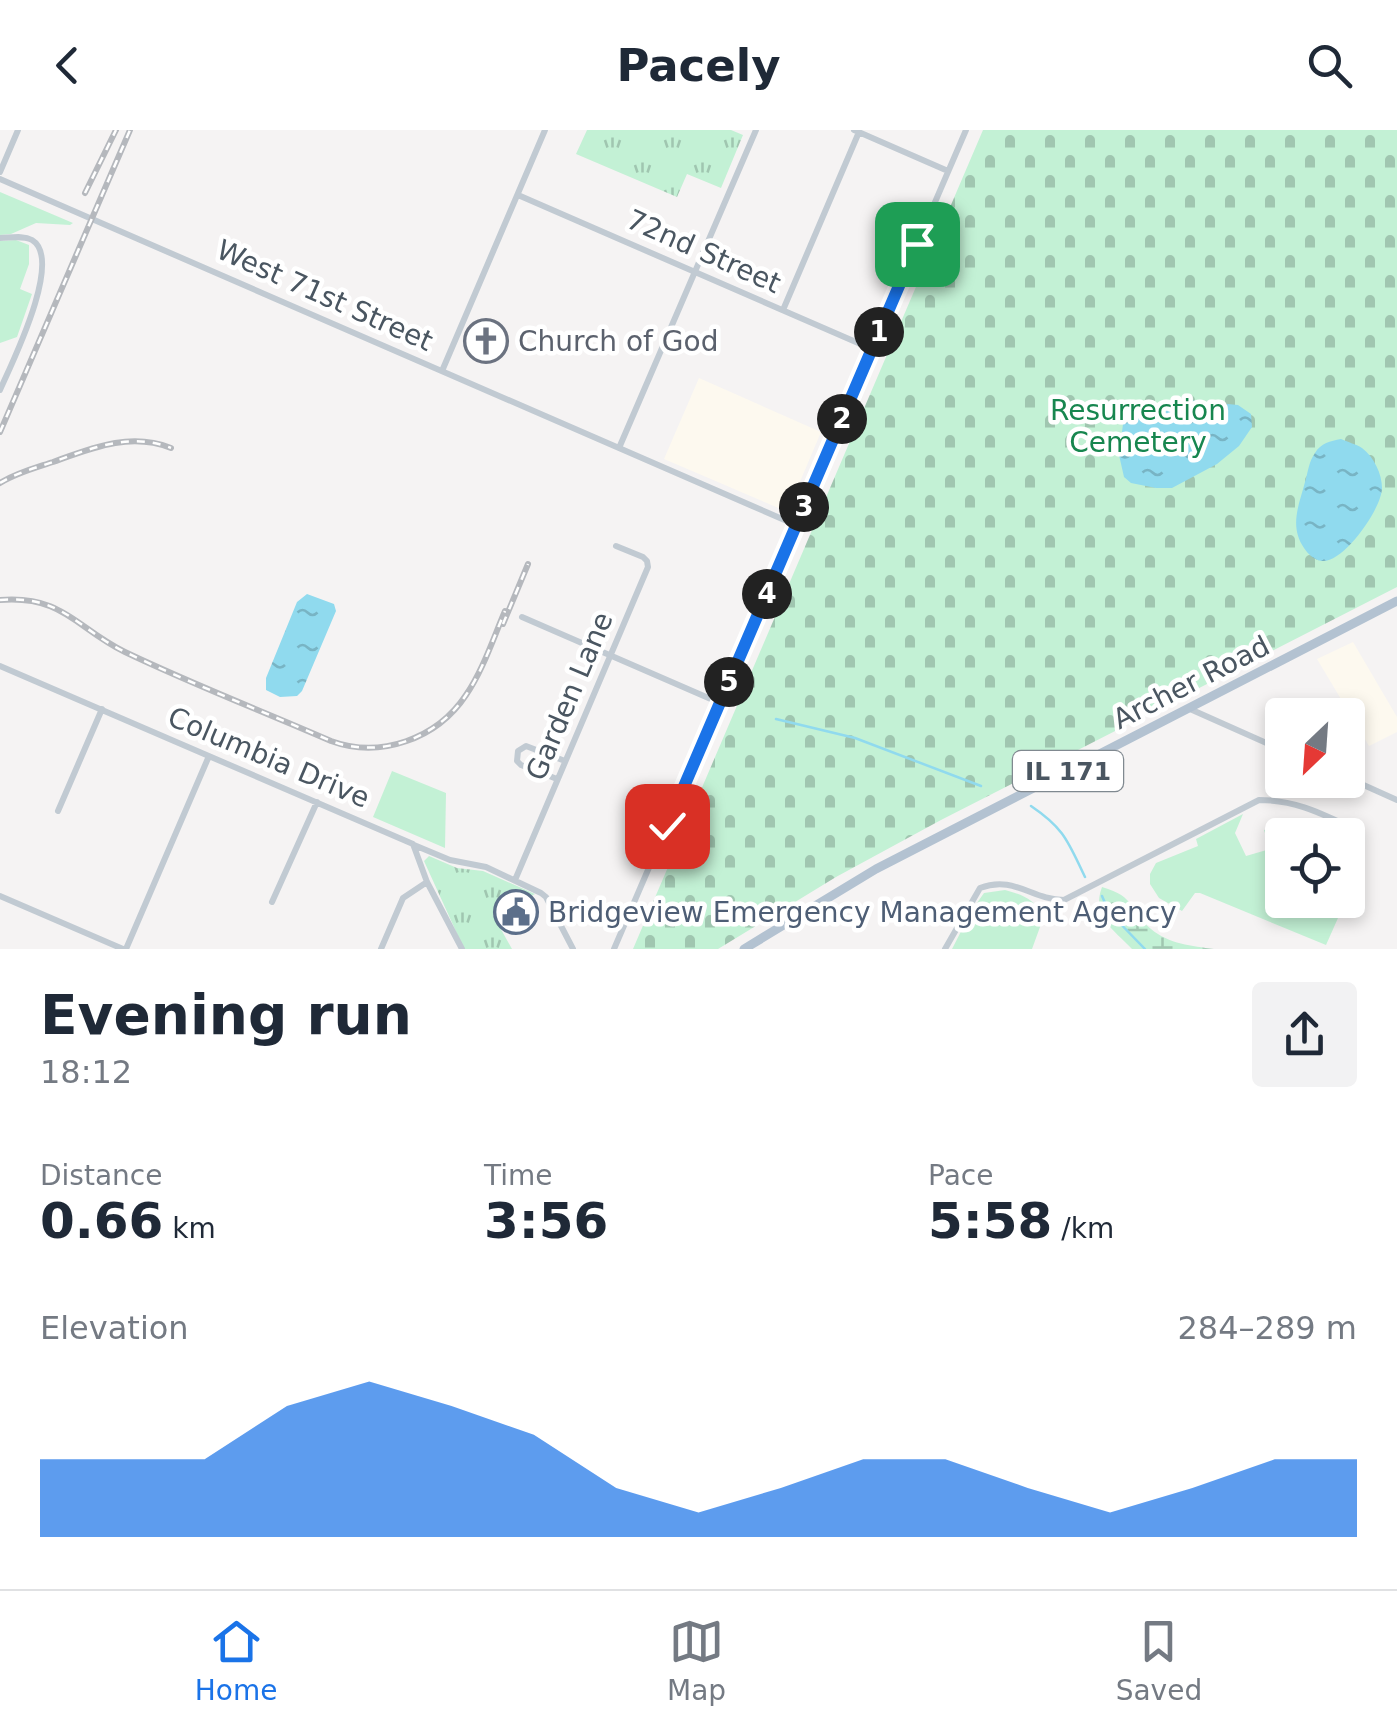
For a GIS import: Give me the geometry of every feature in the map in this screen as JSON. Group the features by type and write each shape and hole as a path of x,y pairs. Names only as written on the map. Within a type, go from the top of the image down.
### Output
{"main road":[{"name":"Archer Road","path":"744,949 876,869 1397,601"}],"street":[{"path":"0,176 18,130"},
{"path":"442,371 545,130"},
{"path":"619,448 756,130"},
{"path":"614,949 966,130"},
{"path":"783,310 857,131 948,170"},
{"name":"West 71st Street","path":"0,176 796,525"},
{"name":"72nd Street","path":"518,194 872,348"},
{"path":"0,238 23,237 34,242 41,250 41,272 29,325 0,390"},
{"name":"Garden Lane","path":"515,880 648,567 643,557 616,546"},
{"path":"522,617 720,703"},
{"name":"Columbia Drive","path":"0,666 413,844"},
{"path":"58,810 102,709"},
{"path":"1190,709 1265,742"},
{"path":"557,780 520,765 518,751 526,746 565,761"},
{"path":"0,896 125,949 209,756"},
{"path":"1365,786 1397,800"},
{"path":"945,949 980,888 990,884 1005,883 1064,900 1259,800 1300,804 1330,818"},
{"path":"272,902 317,802"},
{"path":"413,844 450,860 486,867 533,888 546,897 573,949"},
{"path":"413,844 427,882 462,949"},
{"path":"380,949 403,898 427,882"}],"shaded area":[{"path":"699,378 821,432 788,510 664,459"},
{"path":"1353,642 1397,717 1397,732 1369,746 1365,739 1365,698 1340,698 1317,659"}],"green space":[{"path":"587,130 731,130 743,135 721,188 687,174 677,197 576,154"},
{"name":"Resurrection Cemetery","path":"983,130 1397,130 1397,587 941,820 836,877 718,949 633,949"},
{"path":"0,192 73,223 36,223 0,235"},
{"path":"16,240 29,245 29,264 20,289 32,294 17,337 0,343 0,241"},
{"path":"392,771 446,793 445,848 373,817"},
{"path":"1243,814 1235,833 1246,856 1265,850 1265,918 1338,918 1326,945 1200,893 1195,893 1182,911 1159,898 1150,884 1156,863 1198,846 1196,839"},
{"path":"429,856 457,868 483,871 535,894 493,915 512,949 464,949 424,861"},
{"path":"1102,887 1121,895 1144,922 1165,938 1214,949 1132,949 1102,914"},
{"path":"1005,890 1028,899 1044,916 1032,949 952,949 984,893"}],"water":[{"path":"1187,400 1238,405 1251,414 1252,427 1239,446 1217,464 1172,488 1131,483 1124,477 1119,455 1123,424 1130,417 1154,408"},
{"path":"1341,439 1370,456 1382,488 1376,508 1351,544 1322,561 1312,556 1299,540 1297,515 1313,456 1323,445"},
{"path":"307,594 334,604 336,611 302,691 297,696 280,697 266,690 266,678 297,602"}],"waterway":[{"path":"776,719 855,738 981,786"},
{"path":"1031,806 1064,837 1085,877"},
{"path":"1102,896 1109,912 1145,949"}],"railway":[{"path":"85,193 116,130"},
{"path":"0,432 130,130"},
{"path":"0,483 111,444 141,441 171,448"},
{"path":"503,624 528,564"},
{"path":"0,600 21,600 54,608 108,643 176,675 331,741 369,748 423,734 454,710 478,675 505,611"}],"place":[{"name":"Church of God","path":"486,341"},
{"name":"Bridgeview Emergency Management Agency","path":"516,912"}],"route":[{"path":"667,826 917,244"}]}
